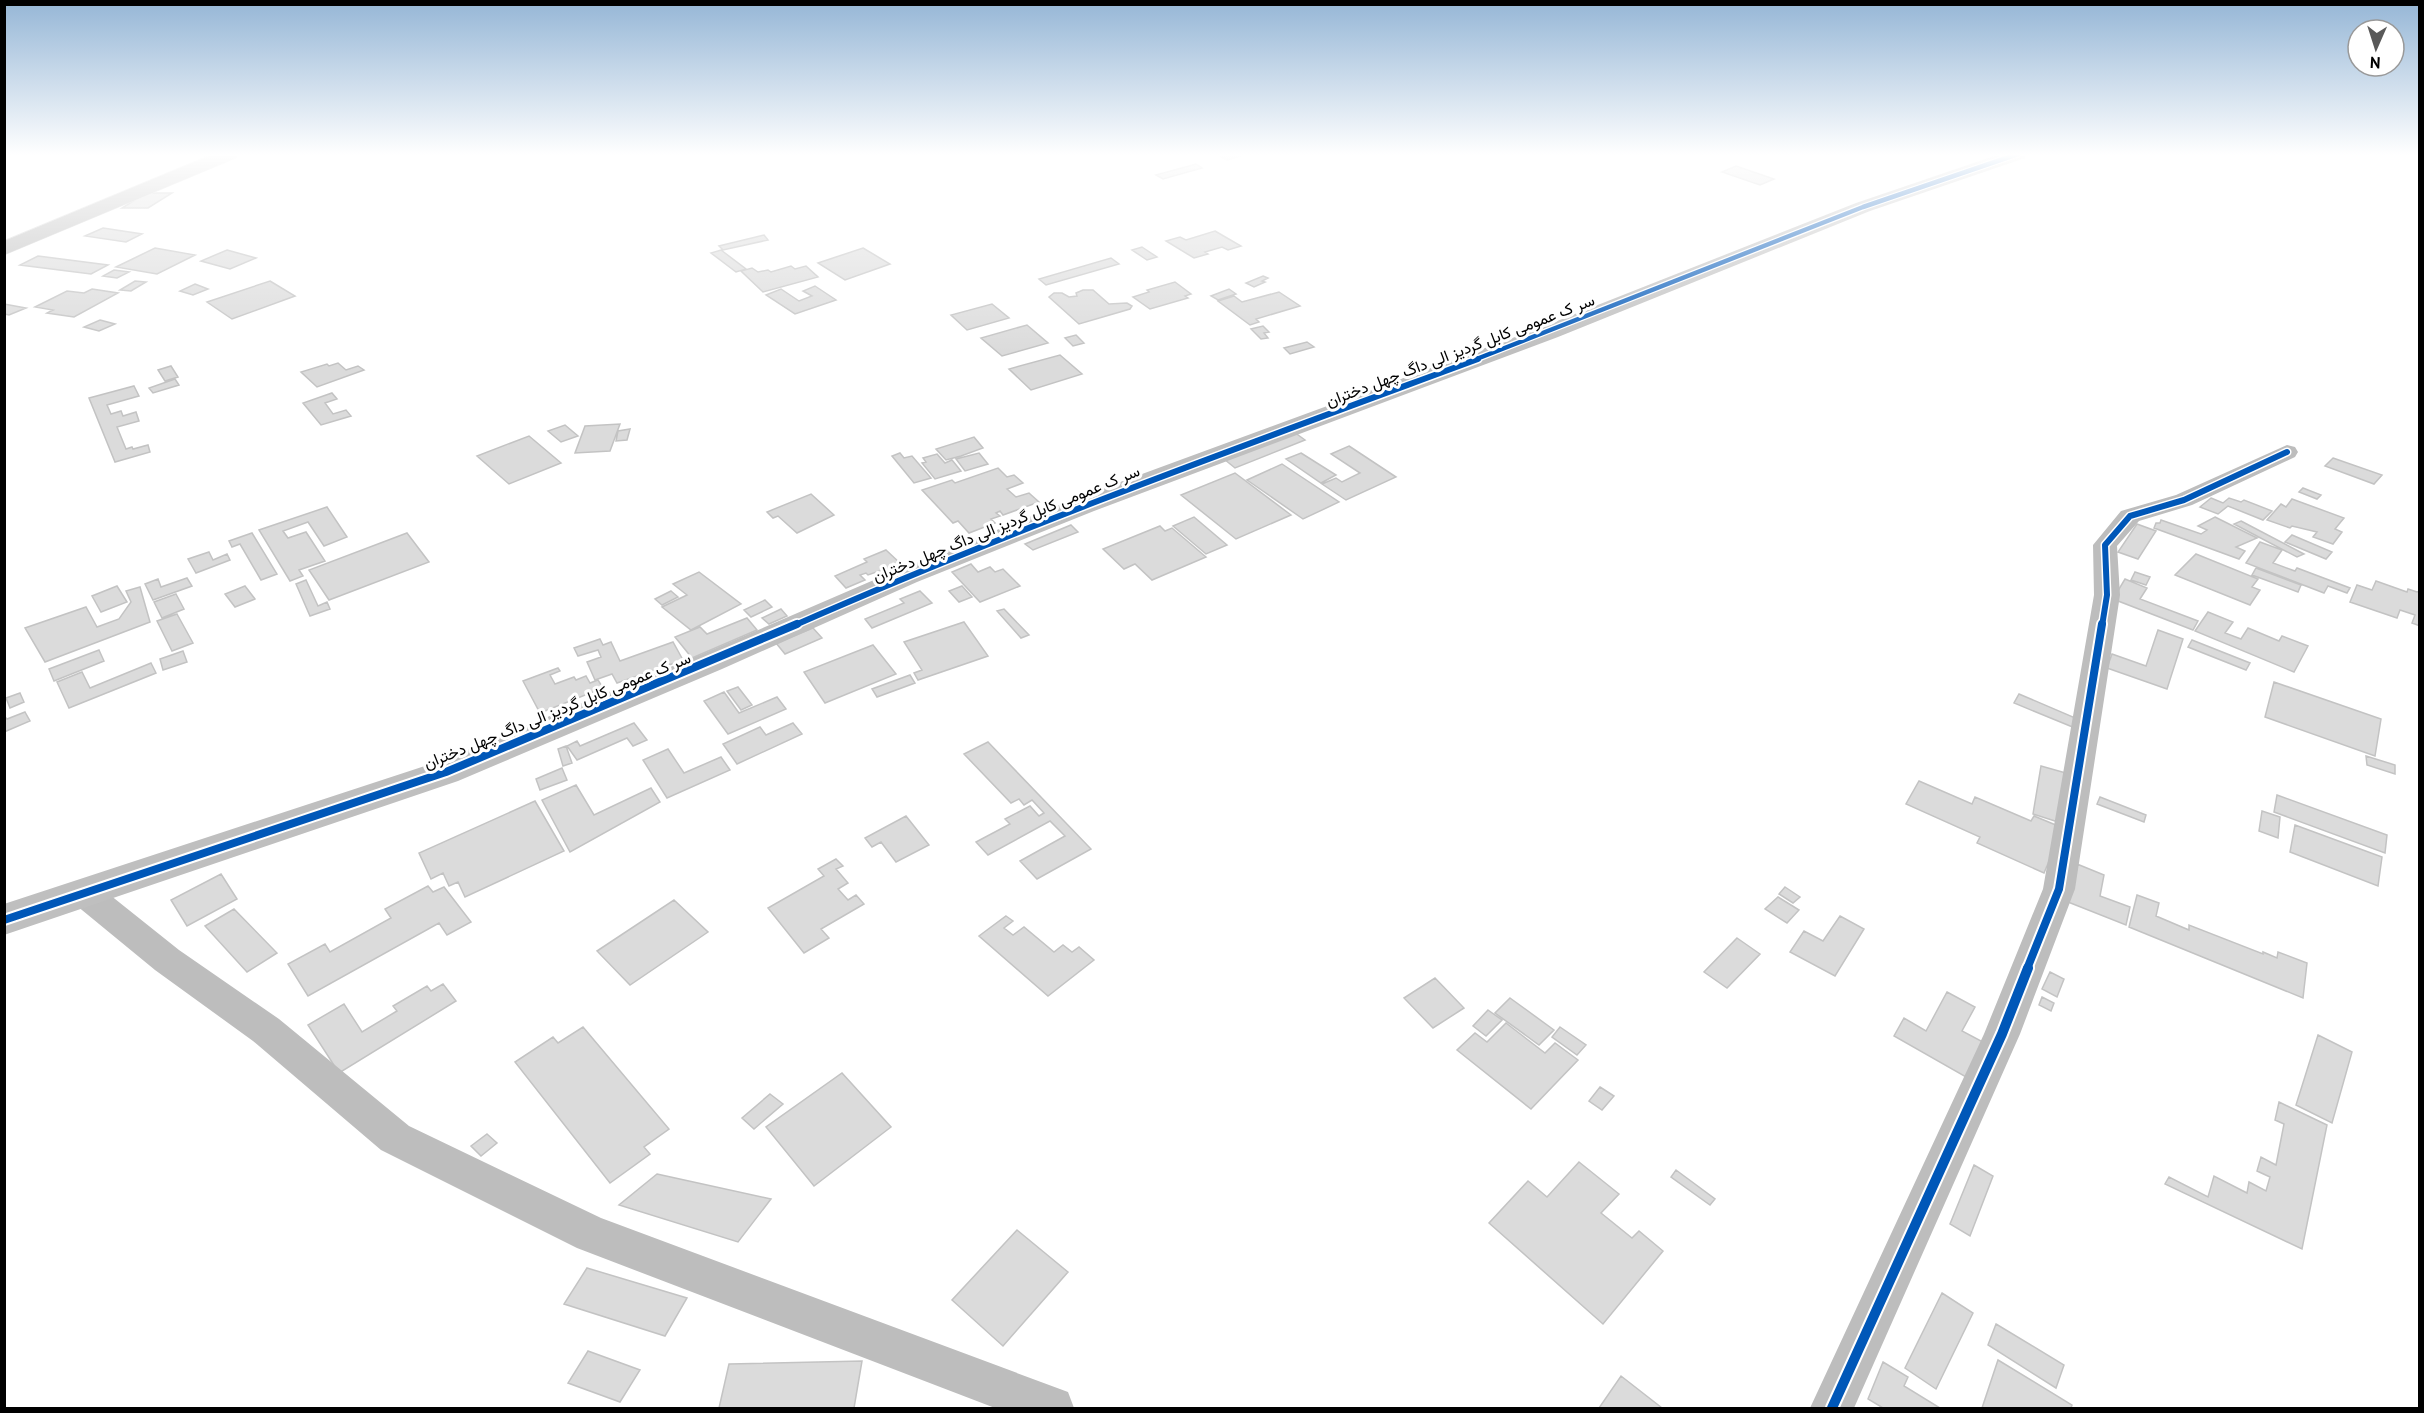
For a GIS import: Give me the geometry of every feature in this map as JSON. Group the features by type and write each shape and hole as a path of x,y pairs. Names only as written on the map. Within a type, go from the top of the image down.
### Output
{"highway":[{"path":"4,230 28,220"},
{"path":"4,249 73,220"}],"street":[{"name":"سر ک عمومی کابل گردیز الی داگ چهل دختران","path":"4,920 446,772 711,662 907,576 1084,505 1550,332 1831,220"},
{"path":"1832,1408 2002,1034 2059,889 2107,595 2105,545 2130,516 2184,500 2287,452"},
{"path":"83,892 167,960 266,1030 395,1138 591,1234 1052,1408"}],"building":[{"path":"103,228 142,234 126,242 85,236"},
{"path":"1215,231 1241,246 1228,250 1222,247 1194,258 1166,241 1180,237 1186,240"},
{"path":"764,235 768,240 723,250 719,246"},
{"path":"1142,247 1157,257 1147,260 1132,250"},
{"path":"155,248 195,255 157,274 116,267"},
{"path":"863,248 890,264 845,280 818,263"},
{"path":"227,250 256,258 230,269 201,261"},
{"path":"721,250 746,269 736,272 711,253"},
{"path":"38,256 108,265 91,274 20,265"},
{"path":"1111,258 1119,264 1046,285 1039,279"},
{"path":"791,266 795,269 806,266 818,277 763,292 741,271 752,268 758,272 768,270 771,272"},
{"path":"114,270 129,272 117,278 103,276"},
{"path":"1263,276 1268,278 1254,287 1246,283"},
{"path":"135,281 146,282 131,291 120,290"},
{"path":"270,281 295,296 232,319 207,302"},
{"path":"1175,282 1191,294 1185,296 1188,298 1150,309 1133,297 1149,292 1147,290"},
{"path":"195,284 208,289 193,295 180,291"},
{"path":"815,286 836,300 795,314 766,295 781,289 799,301 812,296 803,291"},
{"path":"92,289 118,293 74,317 47,313 53,310 35,307 67,291 84,293"},
{"path":"1229,289 1236,294 1218,300 1211,296"},
{"path":"1093,290 1109,304 1127,303 1132,306 1130,309 1079,324 1049,297 1054,293 1062,293 1069,297 1077,296 1076,293"},
{"path":"1279,292 1300,306 1256,319 1259,322 1250,325 1218,301 1234,296 1242,302"},
{"path":"4,304 26,308 9,315 4,314"},
{"path":"992,304 1009,318 967,330 951,315"},
{"path":"100,320 115,324 99,331 84,327"},
{"path":"1027,325 1048,343 1002,356 981,338"},
{"path":"1263,326 1269,332 1264,333 1268,338 1261,339 1251,329"},
{"path":"1076,335 1084,343 1073,346 1065,338"},
{"path":"1307,342 1314,347 1290,354 1284,348"},
{"path":"1060,355 1082,374 1031,390 1009,369"},
{"path":"338,363 346,370 358,366 364,370 317,387 301,372 327,364 329,366"},
{"path":"171,366 178,377 165,381 158,370"},
{"path":"175,379 179,385 153,393 149,388"},
{"path":"134,386 139,396 107,405 111,414 121,411 123,416 136,412 139,421 117,427 126,449 148,445 150,452 115,462 89,398"},
{"path":"332,393 337,399 325,403 333,414 346,410 351,416 321,425 303,403"},
{"path":"620,424 610,451 575,453 585,426"},
{"path":"565,425 578,436 561,442 548,431"},
{"path":"630,429 627,440 616,441 618,431"},
{"path":"1294,432 1305,440 1235,468 1224,459"},
{"path":"529,436 561,463 509,484 477,456"},
{"path":"974,437 983,448 946,460 936,449"},
{"path":"1349,446 1396,477 1346,500 1322,484 1336,478 1342,482 1360,473 1331,454"},
{"path":"900,453 904,458 912,456 931,478 914,483 892,456"},
{"path":"979,453 988,464 965,471 956,459"},
{"path":"1301,453 1336,475 1321,483 1286,459"},
{"path":"937,454 945,463 952,460 961,471 935,479 922,463 926,462 923,458"},
{"path":"2333,458 2382,475 2374,484 2325,466"},
{"path":"1282,464 1339,502 1303,519 1247,480"},
{"path":"998,468 1007,477 1014,475 1023,483 1007,489 1016,497 1029,493 1039,502 1003,515 1000,511 996,513 1000,516 991,519 995,523 969,533 958,521 953,523 922,490 952,480 955,483"},
{"path":"1235,473 1291,515 1236,539 1181,495"},
{"path":"2303,488 2321,495 2317,499 2299,492"},
{"path":"811,494 834,515 797,533 778,516 773,518 767,512"},
{"path":"2211,498 2223,503 2229,498 2241,502 2244,500 2272,511 2263,520 2228,506 2218,514 2200,507"},
{"path":"2292,499 2344,518 2335,529 2342,532 2333,544 2313,537 2317,532 2292,526 2290,528 2267,520 2281,504 2286,507"},
{"path":"327,507 347,537 324,546 308,522 283,531 288,538 306,532 325,561 299,570 303,576 290,581 259,530"},
{"path":"1194,517 1227,545 1206,554 1173,526"},
{"path":"2215,517 2257,538 2236,547 2245,551 2239,559 2154,528 2161,520 2201,534 2207,530 2198,526"},
{"path":"2241,521 2304,554 2297,557 2234,524"},
{"path":"2137,524 2156,531 2138,559 2118,552"},
{"path":"1071,525 1078,532 1033,550 1025,544"},
{"path":"1160,526 1165,531 1172,528 1206,557 1152,580 1135,564 1124,569 1103,549"},
{"path":"252,533 277,574 261,580 240,544 232,547 229,541"},
{"path":"407,533 429,562 329,600 309,570"},
{"path":"2292,535 2332,552 2326,559 2285,542"},
{"path":"2260,542 2282,550 2273,563 2295,571 2297,568 2350,588 2347,593 2328,586 2324,593 2246,563"},
{"path":"886,550 901,564 884,572 882,570 860,575 865,580 846,588 835,576 867,562 864,559"},
{"path":"209,552 213,560 227,554 230,560 196,573 188,559"},
{"path":"2196,554 2258,579 2252,587 2260,590 2250,605 2175,575"},
{"path":"971,564 978,572 990,567 995,572 1003,569 1020,586 980,602 952,572"},
{"path":"2256,568 2301,585 2298,592 2252,575"},
{"path":"699,572 741,604 691,630 662,607 687,595 673,584"},
{"path":"2135,572 2150,577 2146,585 2131,580"},
{"path":"187,578 192,586 153,600 145,584 158,579 161,587"},
{"path":"2125,579 2147,588 2140,599 2198,621 2193,630 2113,599"},
{"path":"306,580 318,606 327,602 330,609 310,616 296,584"},
{"path":"2376,581 2407,592 2408,589 2420,591 2420,626 2412,623 2415,615 2400,610 2397,618 2350,602 2357,585 2372,590"},
{"path":"117,586 127,602 101,612 92,596"},
{"path":"245,586 255,599 235,607 225,594"},
{"path":"962,586 972,597 959,602 949,591"},
{"path":"140,587 150,622 45,662 25,628 86,607 97,627 119,619 131,602 126,591"},
{"path":"671,591 678,597 662,605 655,599"},
{"path":"920,591 932,603 872,628 865,619 904,603 900,599"},
{"path":"176,594 184,609 162,618 154,602"},
{"path":"765,600 772,607 751,617 744,610"},
{"path":"781,609 787,616 769,624 762,618"},
{"path":"1004,609 1029,635 1021,638 997,611"},
{"path":"2208,612 2233,622 2225,633 2241,639 2248,628 2279,641 2282,636 2308,646 2294,672 2195,631"},
{"path":"177,614 193,643 172,651 157,621"},
{"path":"747,618 757,630 692,658 675,637 700,627 707,634"},
{"path":"964,622 988,656 918,680 914,673 922,670 904,642"},
{"path":"813,628 822,638 785,654 776,643"},
{"path":"2158,630 2183,639 2167,689 2107,668 2112,654 2146,666"},
{"path":"600,639 603,645 611,642 620,661 673,642 683,660 617,683 612,674 595,680 587,662 601,657 598,650 578,656 574,648"},
{"path":"2192,640 2250,663 2246,670 2188,647"},
{"path":"873,645 896,674 825,703 804,672"},
{"path":"99,650 104,661 54,681 49,669"},
{"path":"183,651 187,662 163,670 160,659"},
{"path":"151,663 156,673 69,708 57,682 82,672 90,688"},
{"path":"558,668 560,671 550,675 555,684 574,677 576,680 586,676 590,683 598,680 603,688 540,713 523,681"},
{"path":"910,675 915,683 877,697 872,689"},
{"path":"2274,682 2381,719 2375,756 2265,717"},
{"path":"738,687 752,705 741,710 727,691"},
{"path":"724,692 739,713 777,697 786,709 728,734 704,701"},
{"path":"20,693 24,702 10,708 6,698"},
{"path":"2019,694 2080,720 2075,728 2014,703"},
{"path":"25,712 30,721 4,732 4,716 7,719"},
{"path":"634,723 647,740 633,746 627,738 577,760 567,746 577,741 580,746"},
{"path":"793,723 802,734 737,764 723,744 760,727 766,735"},
{"path":"988,742 1091,849 1037,879 1020,861 1065,836 1050,821 988,855 976,842 1010,824 1005,819 1030,806 1039,816 1044,813 1032,800 1024,805 1019,799 1011,803 964,754"},
{"path":"566,746 572,763 563,766 558,749"},
{"path":"668,749 684,773 721,757 730,770 667,798 643,760"},
{"path":"2366,756 2395,765 2395,774 2367,765"},
{"path":"2041,766 2066,773 2058,822 2033,814"},
{"path":"562,768 567,780 540,790 536,779"},
{"path":"1919,781 1972,804 1975,797 2031,821 2034,816 2063,828 2044,873 1977,843 1980,837 1906,804"},
{"path":"576,785 594,815 651,788 660,802 570,852 542,800"},
{"path":"2277,795 2387,835 2385,853 2274,812"},
{"path":"2100,797 2146,815 2144,822 2097,804"},
{"path":"535,801 564,851 465,897 458,882 449,886 443,873 431,879 419,853"},
{"path":"2262,811 2280,817 2278,838 2259,831"},
{"path":"906,816 929,845 896,862 881,842 872,847 865,838"},
{"path":"2295,825 2382,857 2378,886 2290,852"},
{"path":"836,859 843,866 836,869 848,883 838,889 848,900 856,895 864,904 821,929 829,938 804,953 768,908 824,876 818,869"},
{"path":"2077,864 2104,875 2100,896 2130,907 2126,925 2068,902"},
{"path":"221,874 237,899 187,926 171,900"},
{"path":"428,886 433,892 444,887 471,922 447,935 439,923 308,996 288,964 325,944 330,952 391,918 385,909"},
{"path":"1785,887 1800,897 1793,903 1779,894"},
{"path":"2137,895 2159,903 2156,916 2189,930 2189,925 2263,954 2263,952 2277,958 2278,952 2307,963 2303,998 2129,927"},
{"path":"1778,897 1799,910 1787,923 1765,909"},
{"path":"674,900 708,932 630,985 597,951"},
{"path":"234,909 277,953 247,972 205,926"},
{"path":"1006,916 1013,921 1004,928 1013,935 1024,927 1054,952 1063,945 1072,952 1079,947 1094,960 1048,996 979,936"},
{"path":"1840,916 1864,929 1835,976 1790,952 1804,931 1823,941"},
{"path":"1737,938 1760,954 1727,988 1704,972"},
{"path":"2050,972 2064,979 2057,997 2042,989"},
{"path":"1435,978 1464,1008 1433,1028 1404,998"},
{"path":"443,984 456,1001 339,1073 308,1025 344,1004 362,1032 397,1011 393,1006 427,986 431,991"},
{"path":"1947,992 1975,1007 1962,1031 1983,1042 1966,1077 1894,1036 1904,1018 1926,1031"},
{"path":"2042,997 2054,1003 2051,1011 2039,1005"},
{"path":"1510,998 1554,1030 1539,1045 1495,1013"},
{"path":"1488,1010 1502,1020 1486,1036 1473,1026"},
{"path":"1506,1023 1545,1053 1555,1043 1578,1060 1531,1109 1457,1050 1475,1033 1487,1042"},
{"path":"583,1027 669,1129 644,1147 650,1154 610,1183 515,1062 553,1037 558,1043"},
{"path":"1560,1027 1586,1045 1577,1055 1552,1037"},
{"path":"2318,1035 2352,1052 2332,1123 2296,1105"},
{"path":"842,1073 891,1127 814,1186 766,1127"},
{"path":"1600,1087 1614,1096 1602,1110 1589,1101"},
{"path":"770,1094 783,1104 754,1129 742,1118"},
{"path":"2279,1102 2327,1125 2302,1249 2165,1184 2169,1177 2208,1197 2214,1176 2247,1193 2249,1182 2266,1191 2270,1177 2257,1171 2261,1157 2276,1165 2284,1124 2275,1120"},
{"path":"487,1134 497,1143 481,1156 471,1146"},
{"path":"1579,1162 1619,1194 1601,1213 1632,1238 1639,1231 1663,1251 1603,1324 1489,1223 1528,1181 1547,1197"},
{"path":"1974,1165 1993,1176 1970,1236 1950,1224"},
{"path":"1676,1170 1715,1199 1710,1205 1671,1177"},
{"path":"657,1174 771,1199 738,1242 619,1205"},
{"path":"1017,1230 1068,1272 1003,1346 952,1300"},
{"path":"587,1268 687,1298 665,1336 564,1304"},
{"path":"1942,1293 1973,1313 1936,1389 1905,1368"},
{"path":"1996,1324 2064,1365 2056,1388 1988,1345"},
{"path":"588,1351 640,1370 620,1402 568,1383"},
{"path":"1998,1360 2072,1405 2071,1408 1982,1408"},
{"path":"862,1361 854,1408 719,1408 729,1364"},
{"path":"1883,1362 1908,1377 1904,1386 1940,1408 1883,1408 1868,1399"},
{"path":"1621,1376 1662,1408 1599,1408"}],"cycle path":[{"path":"4,920 446,772 711,662 907,576 1084,505 1550,332 1831,220"},
{"path":"1832,1408 2002,1034 2059,889 2107,595 2105,545 2130,516 2184,500 2287,452"}]}
